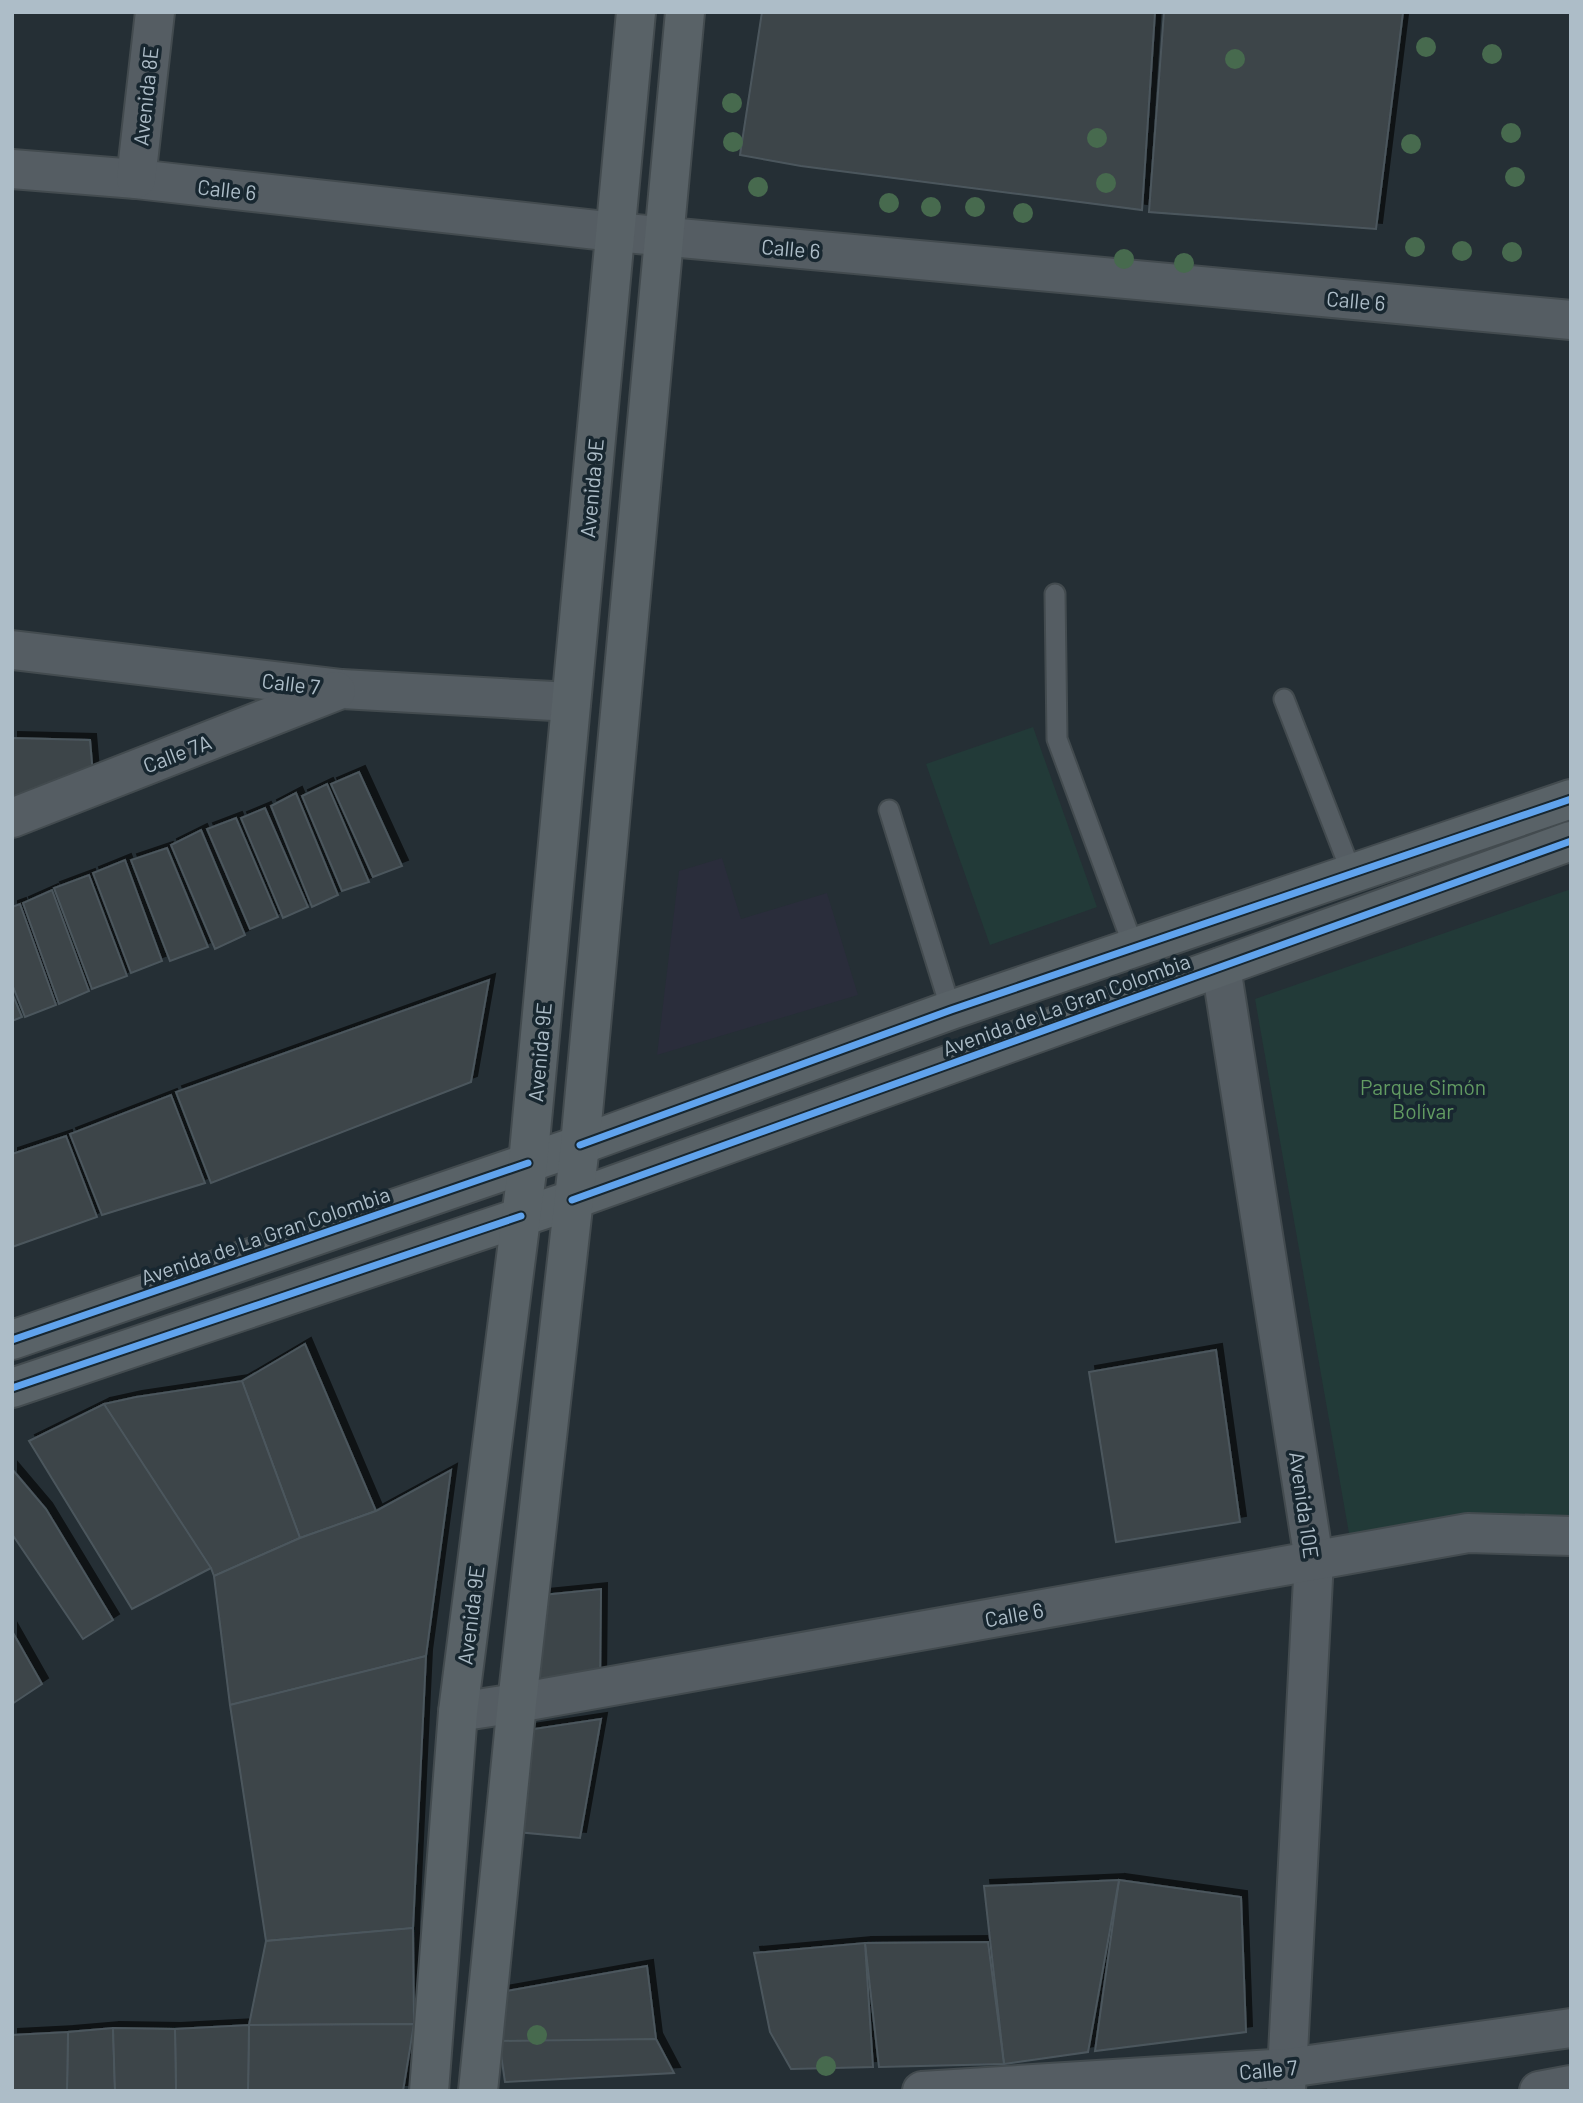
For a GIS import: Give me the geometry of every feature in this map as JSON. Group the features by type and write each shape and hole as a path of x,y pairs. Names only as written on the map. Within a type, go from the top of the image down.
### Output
{"street":[{"name":"Avenida 8E","path":"136,179 155,12"},
{"name":"Avenida 9E","path":"429,2091 458,1712 528,1163 636,12"},
{"path":"478,2091 517,1703 580,1145 685,12"},
{"name":"Calle 6","path":"12,169 136,179 615,232 1571,320"},
{"name":"Calle 7","path":"12,650 342,689 571,702"},
{"name":"Calle 7A","path":"12,818 342,689"},
{"name":"Avenida de La Gran Colombia","path":"12,1340 580,1145 951,1010 1571,799"},
{"name":"Avenida de La Gran Colombia","path":"12,1388 572,1200 1571,841"},
{"name":"Avenida 10E","path":"1221,967 1314,1560 1287,2080"},
{"name":"Calle 6","path":"458,1712 1468,1533 1571,1536"},
{"name":"Calle 7","path":"922,2091 1287,2080 1571,2028"},
{"path":"1539,2091 1571,2085"}],"lane":[{"path":"1055,594 1057,739 1134,948"},
{"path":"1284,699 1352,874"},
{"path":"889,810 951,1010"}],"shaded area":[{"path":"722,858 741,919 827,893 858,995 657,1055 679,871"}],"green space":[{"path":"1033,727 1097,907 990,945 926,764"},
{"name":"Parque Simón Bolívar","path":"1571,889 1571,1535 1356,1573 1255,999"}],"building":[{"path":"762,12 1155,12 1142,210 801,166 740,155"},
{"path":"1164,12 1403,12 1376,229 1149,212"},
{"path":"12,738 90,740 93,775 12,807"},
{"path":"359,772 402,866 373,877 331,784"},
{"path":"327,784 369,882 342,891 302,796"},
{"path":"296,793 338,895 312,907 271,806"},
{"path":"265,808 308,907 283,918 241,818"},
{"path":"236,818 278,917 250,929 207,829"},
{"path":"201,830 245,935 215,949 171,845"},
{"path":"167,848 208,947 170,961 131,860"},
{"path":"125,860 162,961 131,973 93,873"},
{"path":"89,875 127,976 92,989 54,888"},
{"path":"52,890 89,991 59,1004 23,903"},
{"path":"20,904 56,1005 25,1017 12,984 12,907"},
{"path":"489,980 471,1082 211,1183 176,1092"},
{"path":"12,993 22,1017 12,1021"},
{"path":"171,1095 205,1183 102,1215 70,1134"},
{"path":"66,1136 97,1217 12,1247 12,1154"},
{"path":"305,1344 376,1511 300,1538 242,1381"},
{"path":"1216,1350 1240,1522 1116,1542 1089,1372"},
{"path":"242,1381 300,1538 214,1576 211,1568 190,1545 123,1440 104,1404"},
{"path":"104,1404 211,1568 132,1609 29,1441"},
{"path":"12,1469 46,1509 113,1620 83,1639 12,1534"},
{"path":"451,1470 426,1656 230,1705 214,1576 300,1538 376,1511"},
{"path":"601,1589 600,1689 534,1699 543,1595"},
{"path":"12,1631 42,1684 12,1704"},
{"path":"426,1656 413,1928 266,1941 230,1705"},
{"path":"601,1719 580,1838 517,1832 527,1730"},
{"path":"1119,1880 1241,1897 1246,2032 1095,2051"},
{"path":"1119,1880 1088,2052 1004,2064 984,1886"},
{"path":"413,1928 414,2024 249,2025 266,1941"},
{"path":"988,1942 1004,2064 879,2067 865,1943"},
{"path":"865,1943 873,2067 791,2069 770,2032 754,1953"},
{"path":"647,1966 656,2039 495,2056 501,1992"},
{"path":"414,2024 403,2091 248,2091 249,2025"},
{"path":"249,2025 248,2091 176,2091 175,2029"},
{"path":"113,2028 115,2091 67,2091 68,2032"},
{"path":"113,2028 175,2029 176,2091 115,2091"},
{"path":"68,2032 67,2091 12,2091 12,2035"},
{"path":"656,2039 674,2073 505,2082 499,2041"}],"cycle path":[{"path":"580,1145 951,1010 1571,799"},
{"path":"572,1200 1571,841"},
{"path":"12,1340 528,1163"},
{"path":"12,1388 521,1216"}]}
